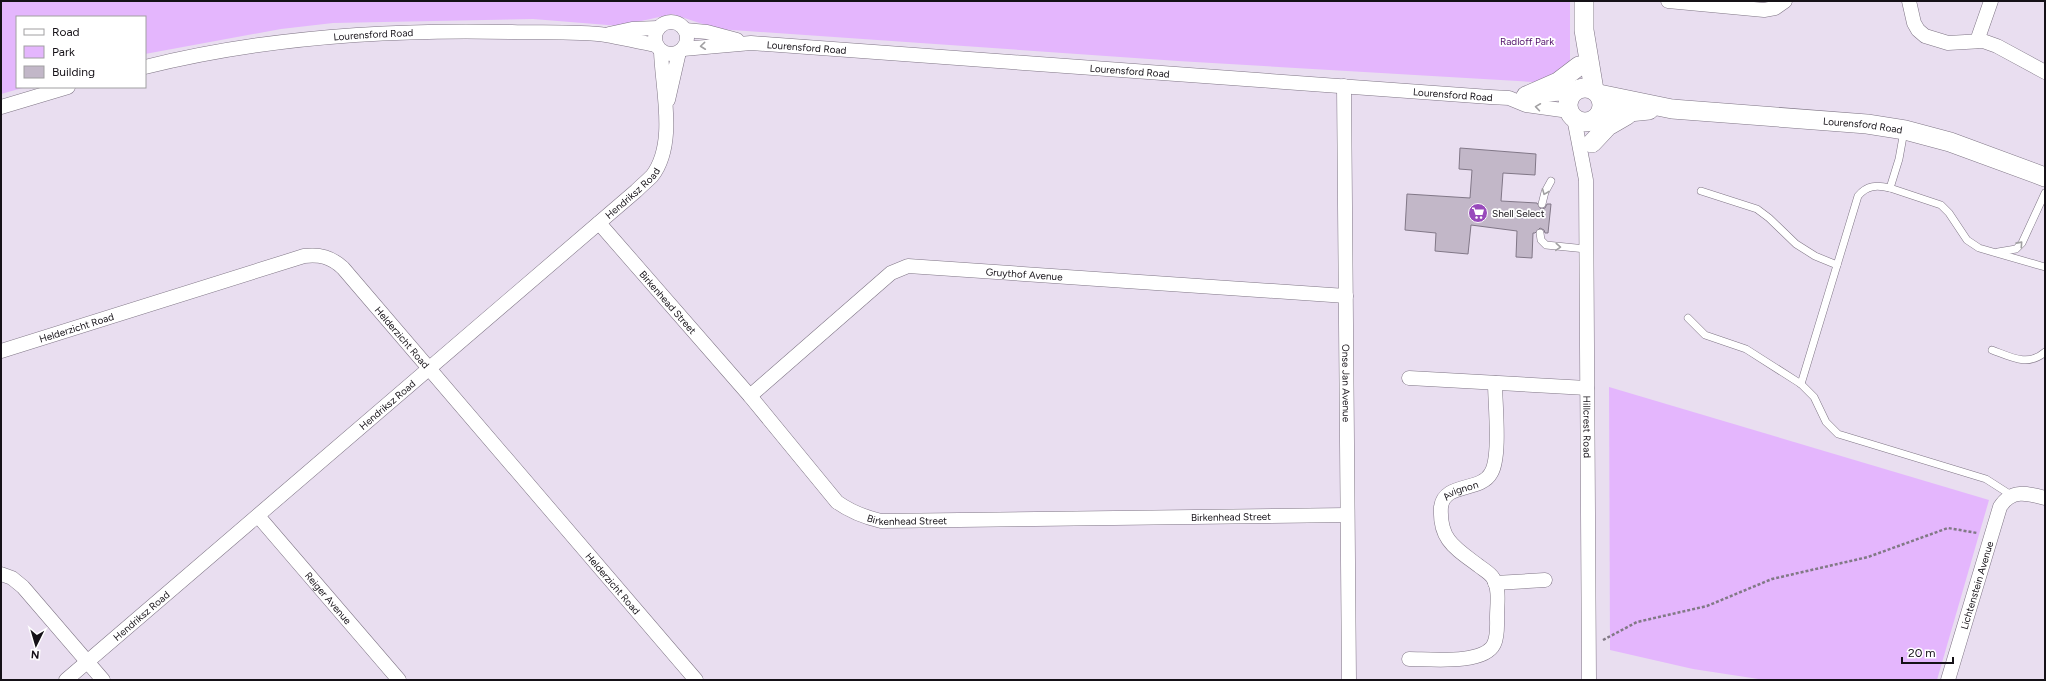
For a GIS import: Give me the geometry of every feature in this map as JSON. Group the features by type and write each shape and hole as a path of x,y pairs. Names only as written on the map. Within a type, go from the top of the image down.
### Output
{"street":[{"name":"Hillcrest Road","path":"1581,99 1584,1"},
{"path":"1668,1 1764,10 1775,8 1785,1"},
{"path":"1909,1 1914,23 1918,30 1925,36 1948,42 1977,41 1997,46 2045,72"},
{"path":"1977,41 1991,1"},
{"path":"672,22 680,24 685,30 687,40 681,50 670,54 659,48 655,36 658,28 665,23 672,22"},
{"name":"Lourensford Road","path":"605,35 632,29 658,28"},
{"name":"Lourensford Road","path":"685,30 707,32 751,43"},
{"name":"Hillcrest Road","path":"1584,30 1578,66 1585,175 1589,680"},
{"name":"Lourensford Road","path":"146,67 274,42 403,32 507,32 605,35 659,48"},
{"name":"Lourensford Road","path":"681,50 751,43 1517,97 1526,105 1581,99 1672,109 1867,124 1904,130 1950,142 2045,177"},
{"name":"Hendriksz Road","path":"66,680 642,186 652,175 663,153 666,106 659,48"},
{"name":"Hendriksz Road","path":"666,106 681,50"},
{"path":"1517,97 1558,82 1578,66"},
{"name":"Onse Jan Avenue","path":"1344,86 1349,680"},
{"path":"1,107 65,88"},
{"path":"1581,99 1603,103 1598,116"},
{"name":"Lourensford Road","path":"1581,99 1587,122 1598,116 1634,111 1672,109"},
{"path":"1592,143 1608,126 1634,111"},
{"name":"Hillcrest Road","path":"1585,175 1598,116"},
{"name":"Birkenhead Street","path":"598,223 750,396 837,502 849,511 881,521 1347,515"},
{"name":"Helderzicht Road","path":"1,351 297,258 313,255 330,258 343,268 696,680"},
{"name":"Gruythof Avenue","path":"750,396 891,273 908,266 1346,296"},
{"path":"1409,378 1587,388"},
{"name":"Avignon","path":"1495,383 1496,454 1491,473 1482,482 1451,492 1442,504 1440,520 1446,539 1489,574 1495,583"},
{"path":"2011,495 2023,493 2045,498"},
{"name":"Lichtenstein Avenue","path":"1948,680 2000,507 2006,498 2011,495"},
{"name":"Reiger Avenue","path":"258,516 399,680"},
{"path":"1,574 12,578 23,587 103,680"},
{"path":"1408,659 1467,658 1482,656 1489,651 1494,643 1497,631 1498,598 1495,583 1545,580"}],"lane":[{"path":"1890,188 1899,159 1904,130"},
{"path":"1542,204 1545,192 1551,181"},
{"path":"1801,384 1858,196 1862,191 1873,186 1890,188 1941,205 1949,213 1967,240 1979,248 2044,266"},
{"path":"1700,191 1757,209 1769,218 1796,244 1815,256 1837,265"},
{"path":"1994,253 2011,251 2022,243 2045,194"},
{"path":"1540,233 1541,240 1546,245 1586,249"},
{"path":"1688,318 1705,335 1746,349 1801,384 1814,397 1826,422 1838,434 1986,479 2011,495"},
{"path":"1992,350 2023,361 2034,359 2045,352"}],"path":[{"path":"1588,648 1637,622 1707,606 1772,579 1868,557 1948,528 1991,536"}],"green space":[{"name":"Radloff Park","path":"1,1 1570,1 1570,61 1546,82 1178,61 718,29 672,14 620,26 533,19 333,23 281,29 146,54 146,16 16,16 16,88 22,88 1,94"},
{"path":"1609,387 1989,500 1937,680 1765,680 1693,669 1610,650"}],"building":[{"path":"1460,148 1536,154 1535,175 1503,173 1501,201 1537,203 1541,209 1545,208 1547,204 1551,204 1548,233 1545,233 1544,230 1540,228 1533,233 1532,258 1516,257 1517,231 1471,225 1468,254 1435,251 1436,233 1405,230 1407,194 1470,198 1472,170 1459,169"}],"place":[{"name":"Shell Select","path":"1478,213"}]}
